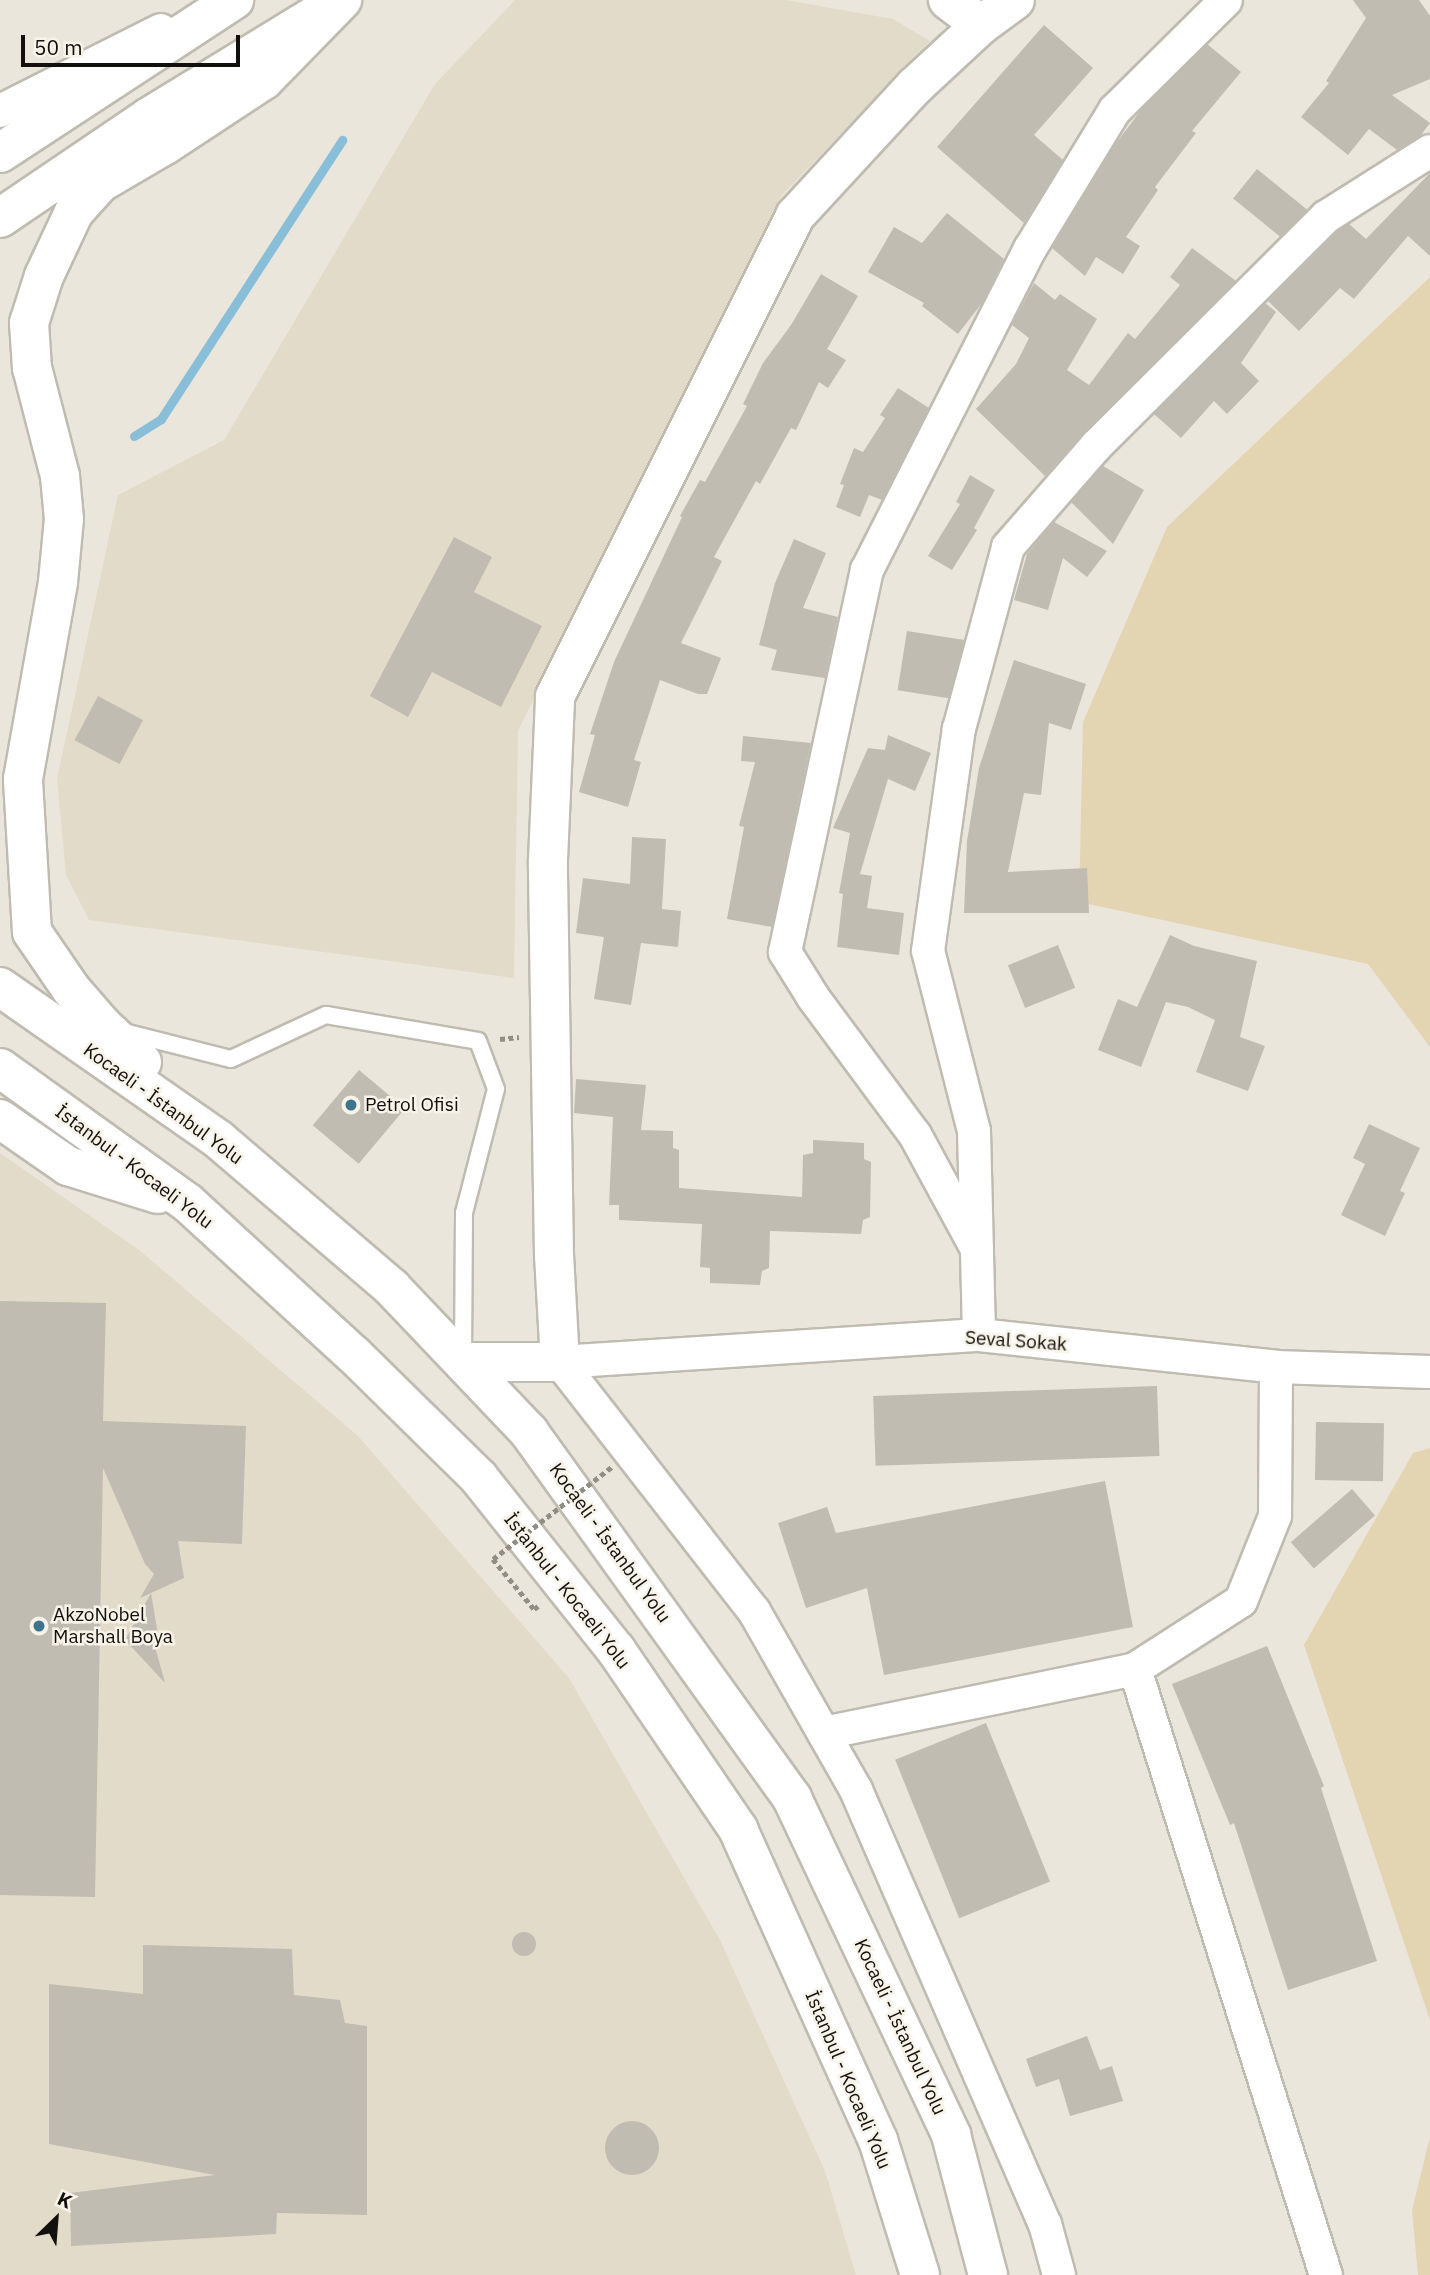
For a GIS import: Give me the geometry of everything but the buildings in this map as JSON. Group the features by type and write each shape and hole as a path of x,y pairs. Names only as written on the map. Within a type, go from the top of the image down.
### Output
{"main road":[{"path":"0,153 234,0"},
{"path":"0,218 149,117 340,0"},
{"path":"270,1184 202,1108 138,1059 103,1026 71,989 32,932 23,779 58,582 64,519 60,476 32,368 29,323 44,276 74,212 100,183 264,80 340,0"},
{"path":"948,0 981,25"},
{"path":"463,1362 560,1362 554,1256 548,860 555,697 795,216 914,87 981,25 1015,0"},
{"name":"Kocaeli - İstanbul Yolu","path":"0,987 219,1140 392,1288 529,1432 792,1798 951,2135 988,2275"},
{"name":"İstanbul - Kocaeli Yolu","path":"0,1068 188,1203 354,1354 479,1478 623,1661 738,1829 878,2140 920,2275"},
{"path":"0,1119 68,1166 188,1203"}],"street":[{"path":"0,111 222,0"},
{"path":"977,1249 915,1135 813,997 785,952 867,570 1030,249 1115,110 1226,0"},
{"path":"979,1335 974,1131 928,951 959,729 1009,547 1097,446 1326,217 1430,150"},
{"name":"Seval Sokak","path":"560,1362 979,1335 1276,1367 1430,1372"},
{"path":"560,1362 754,1611 856,1790 1045,2224 1059,2275"},
{"path":"824,1733 1135,1669 1241,1601 1275,1516 1276,1367"},
{"path":"1135,1669 1326,2275"}],"lane":[{"path":"103,1026 231,1059 326,1015 478,1041 496,1089 464,1213 463,1362"}],"path":[{"path":"534,1609 493,1559 613,1466"}],"shaded area":[{"path":"515,0 786,0 893,19 930,41 781,196 518,731 514,978 89,920 66,875 57,779 118,495 224,440 435,84"},
{"path":"1430,277 1430,1047 1368,964 1079,902 1083,722 1167,527"},
{"path":"0,1153 139,1250 358,1436 569,1678 720,1940 825,2171 856,2275 0,2275"},
{"path":"1430,1448 1430,2020 1304,1645 1413,1453"},
{"path":"1430,2137 1430,2275 1418,2275 1412,2210"}],"waterway":[{"path":"134,436 161,419 342,140"}],"place":[{"name":"Petrol Ofisi","path":"351,1105"},
{"name":"AkzoNobel Marshall Boya","path":"39,1626"}]}
